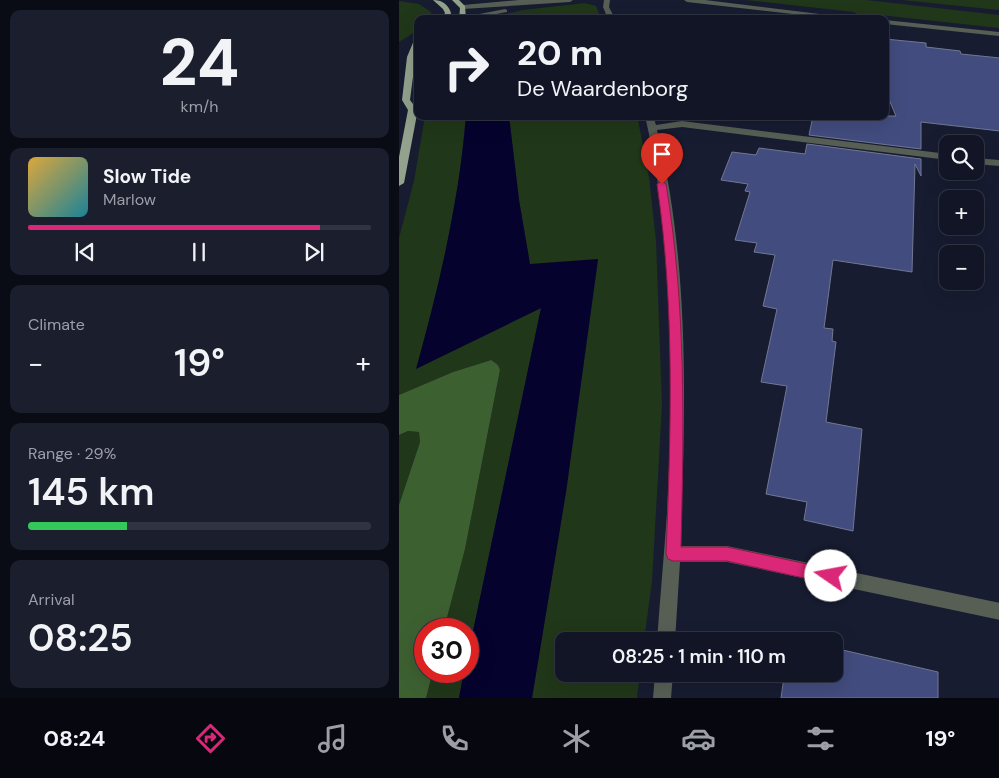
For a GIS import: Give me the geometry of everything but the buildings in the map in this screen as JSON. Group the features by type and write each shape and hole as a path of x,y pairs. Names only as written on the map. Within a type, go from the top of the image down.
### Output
{"main road":[{"path":"436,0 446,8 448,12 447,15"},
{"path":"455,0 463,7"},
{"path":"446,8 463,7"},
{"path":"462,15 463,7"},
{"path":"414,47 406,100 414,106"},
{"path":"399,183 414,112"}],"street":[{"path":"463,7 570,0"},
{"path":"607,0 606,7 609,15"},
{"path":"687,0 821,15"},
{"path":"478,15 552,1"},
{"path":"889,22 999,34"},
{"path":"650,120 670,236 676,324 678,416 673,554 667,632"},
{"path":"652,128 682,124 939,156"},
{"path":"984,162 999,164"},
{"path":"673,554 727,554 999,612"},
{"path":"662,698 663,682"}],"green space":[{"path":"746,0 866,0 999,15 999,28 889,15 859,15 854,12"},
{"path":"902,0 999,0 999,10 989,9"},
{"path":"399,1 419,4 431,12 431,15 414,15 414,33 399,42"},
{"path":"585,3 596,6 599,15 501,15 523,10"},
{"path":"424,120 466,120 460,174 441,277 417,368 541,308 476,618 447,618 465,549 500,370 498,365 490,360 453,372 399,395 399,238 414,181"},
{"path":"509,120 638,120 649,177 656,241 662,405 652,581 645,632 555,632 555,682 639,682 637,698 532,698 566,492 598,260 530,265 519,200"},
{"path":"491,360 498,365 500,370 465,549 447,618 414,618 414,683 430,683 426,698 399,698 399,505 420,442 419,432 408,431 399,435 399,395 453,372"},
{"path":"408,431 419,432 420,442 399,505 399,435"},
{"path":"430,683 462,683 459,698 426,698"}],"shaded area":[{"path":"466,120 509,120 519,200 530,264 598,259 566,492 532,698 459,698 462,683 479,683 479,618 476,618 541,308 416,369 433,307 447,244"}],"route":[{"path":"662,184 670,236 676,324 678,416 673,554 727,554 831,576"}]}
